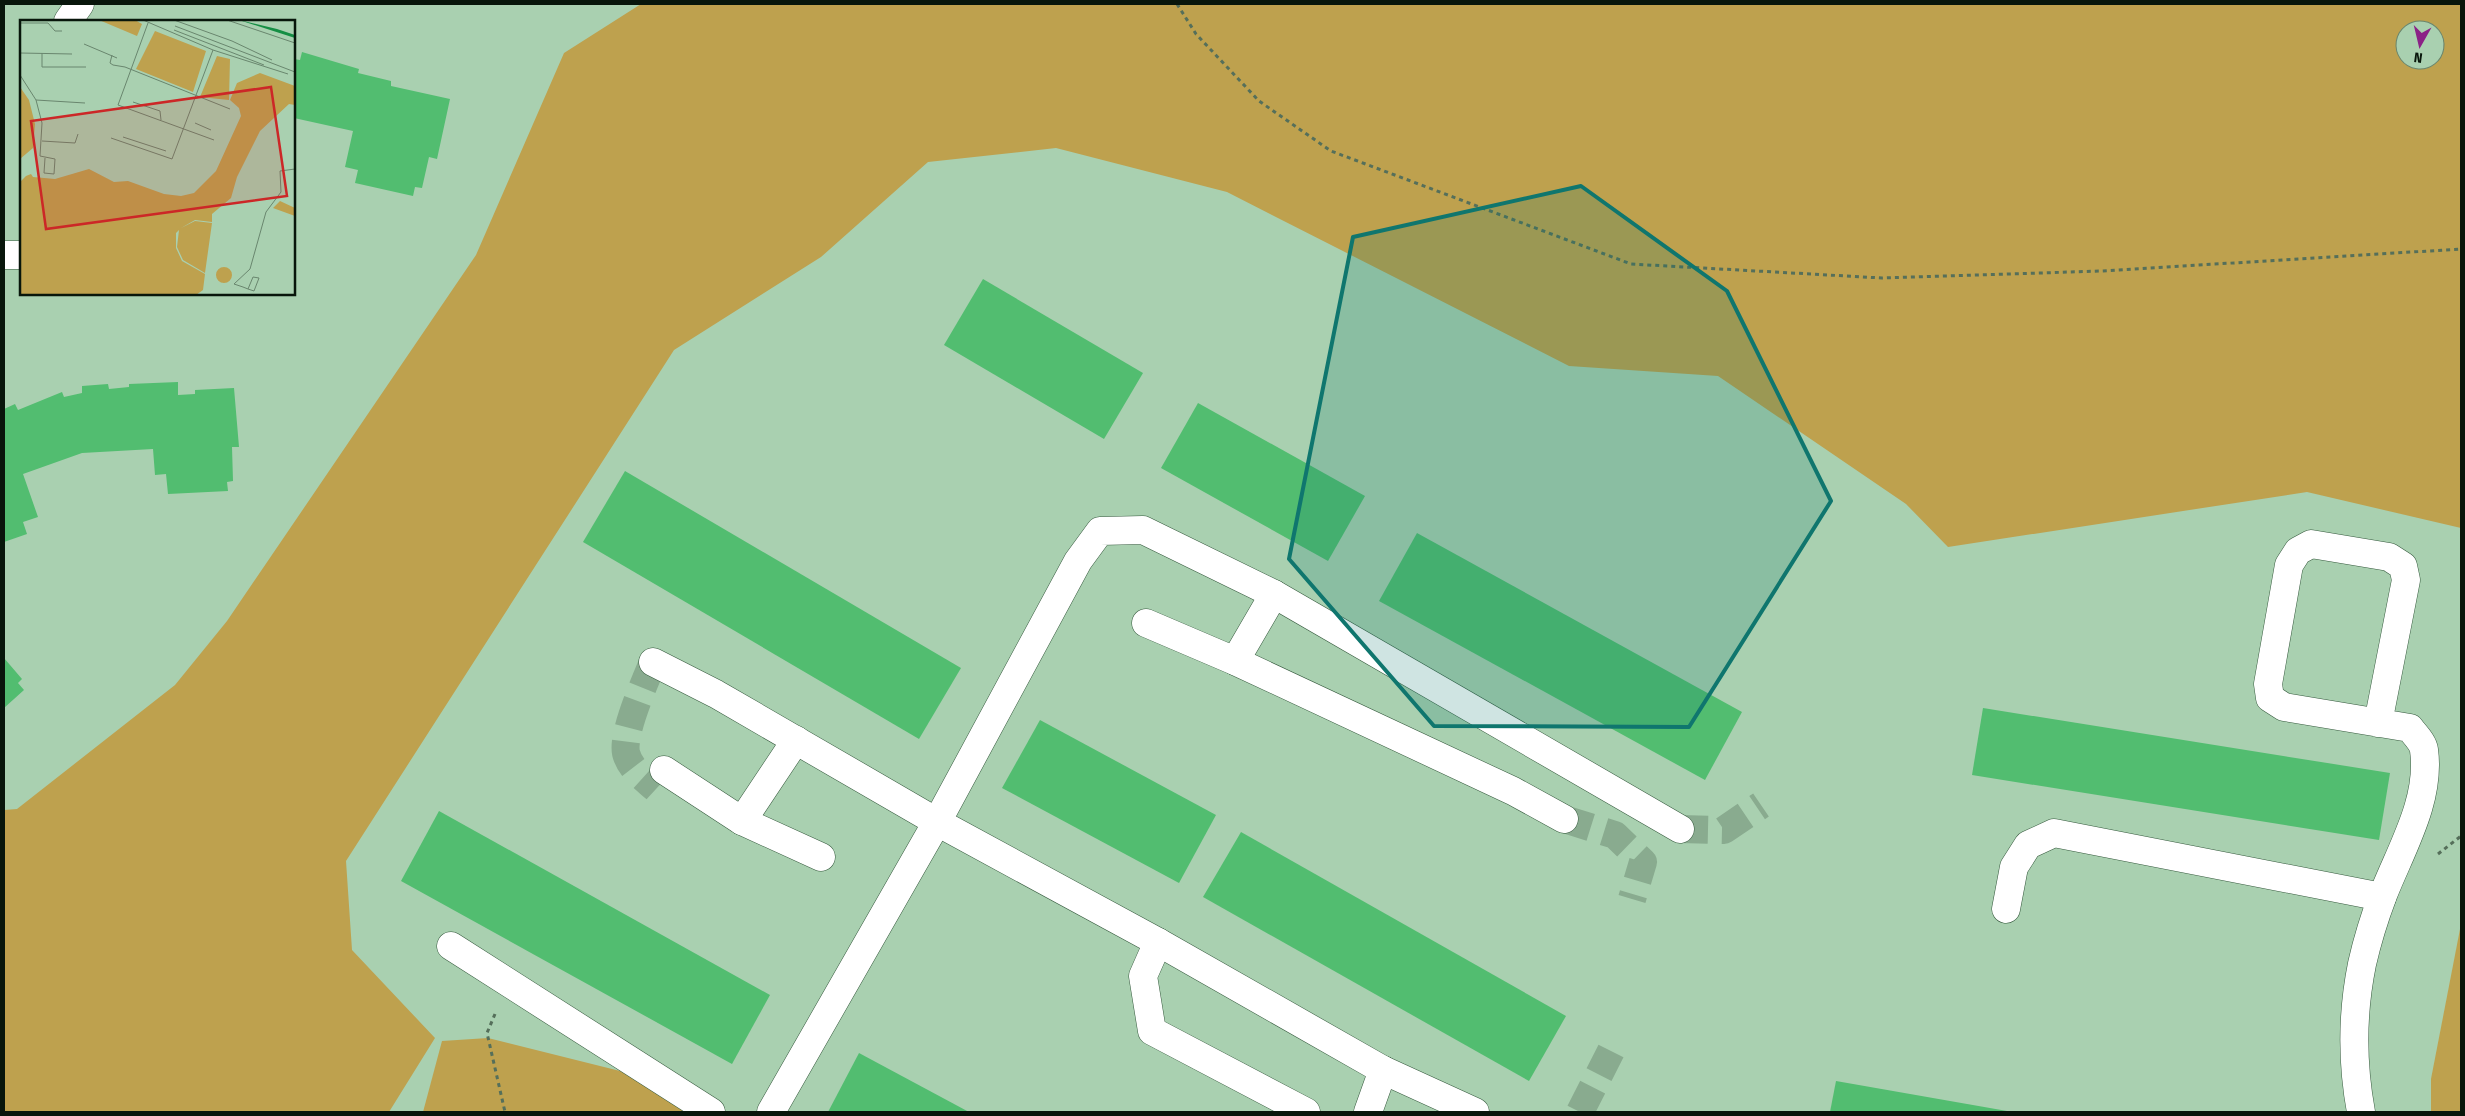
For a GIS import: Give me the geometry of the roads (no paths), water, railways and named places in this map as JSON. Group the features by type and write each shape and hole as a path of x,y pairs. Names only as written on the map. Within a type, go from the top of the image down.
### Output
{"lane":[{"path":"69,20 80,4"},
{"path":"4,255 20,255"},
{"path":"771,1112 937,822 1078,561 1100,531 1143,530 1274,594 1680,829"},
{"path":"2361,1112 2354,1077 2354,1025 2362,964 2382,897 2403,849 2424,787 2424,747 2410,728 2378,723 2284,707 2270,698 2268,684 2289,565 2298,551 2311,544 2389,557 2404,566 2406,580 2378,723"},
{"path":"1235,661 1274,594"},
{"path":"1146,624 1235,661 1513,791 1564,818"},
{"path":"653,662 716,694 937,822 1158,942 1382,1070 1475,1112"},
{"path":"742,821 796,740"},
{"path":"664,770 742,821 821,857"},
{"path":"2006,909 2014,868 2028,845 2054,833 2382,897"},
{"path":"1158,942 1143,976 1152,1031 1306,1112"},
{"path":"450,946 711,1112"},
{"path":"1368,1112 1382,1070"}],"tunnel":[{"path":"653,662 627,733 626,753 638,773 656,789"},
{"path":"1680,829 1724,830 1761,805"},
{"path":"1564,819 1615,835 1643,862 1632,899"},
{"path":"1580,1112 1611,1051"}]}
